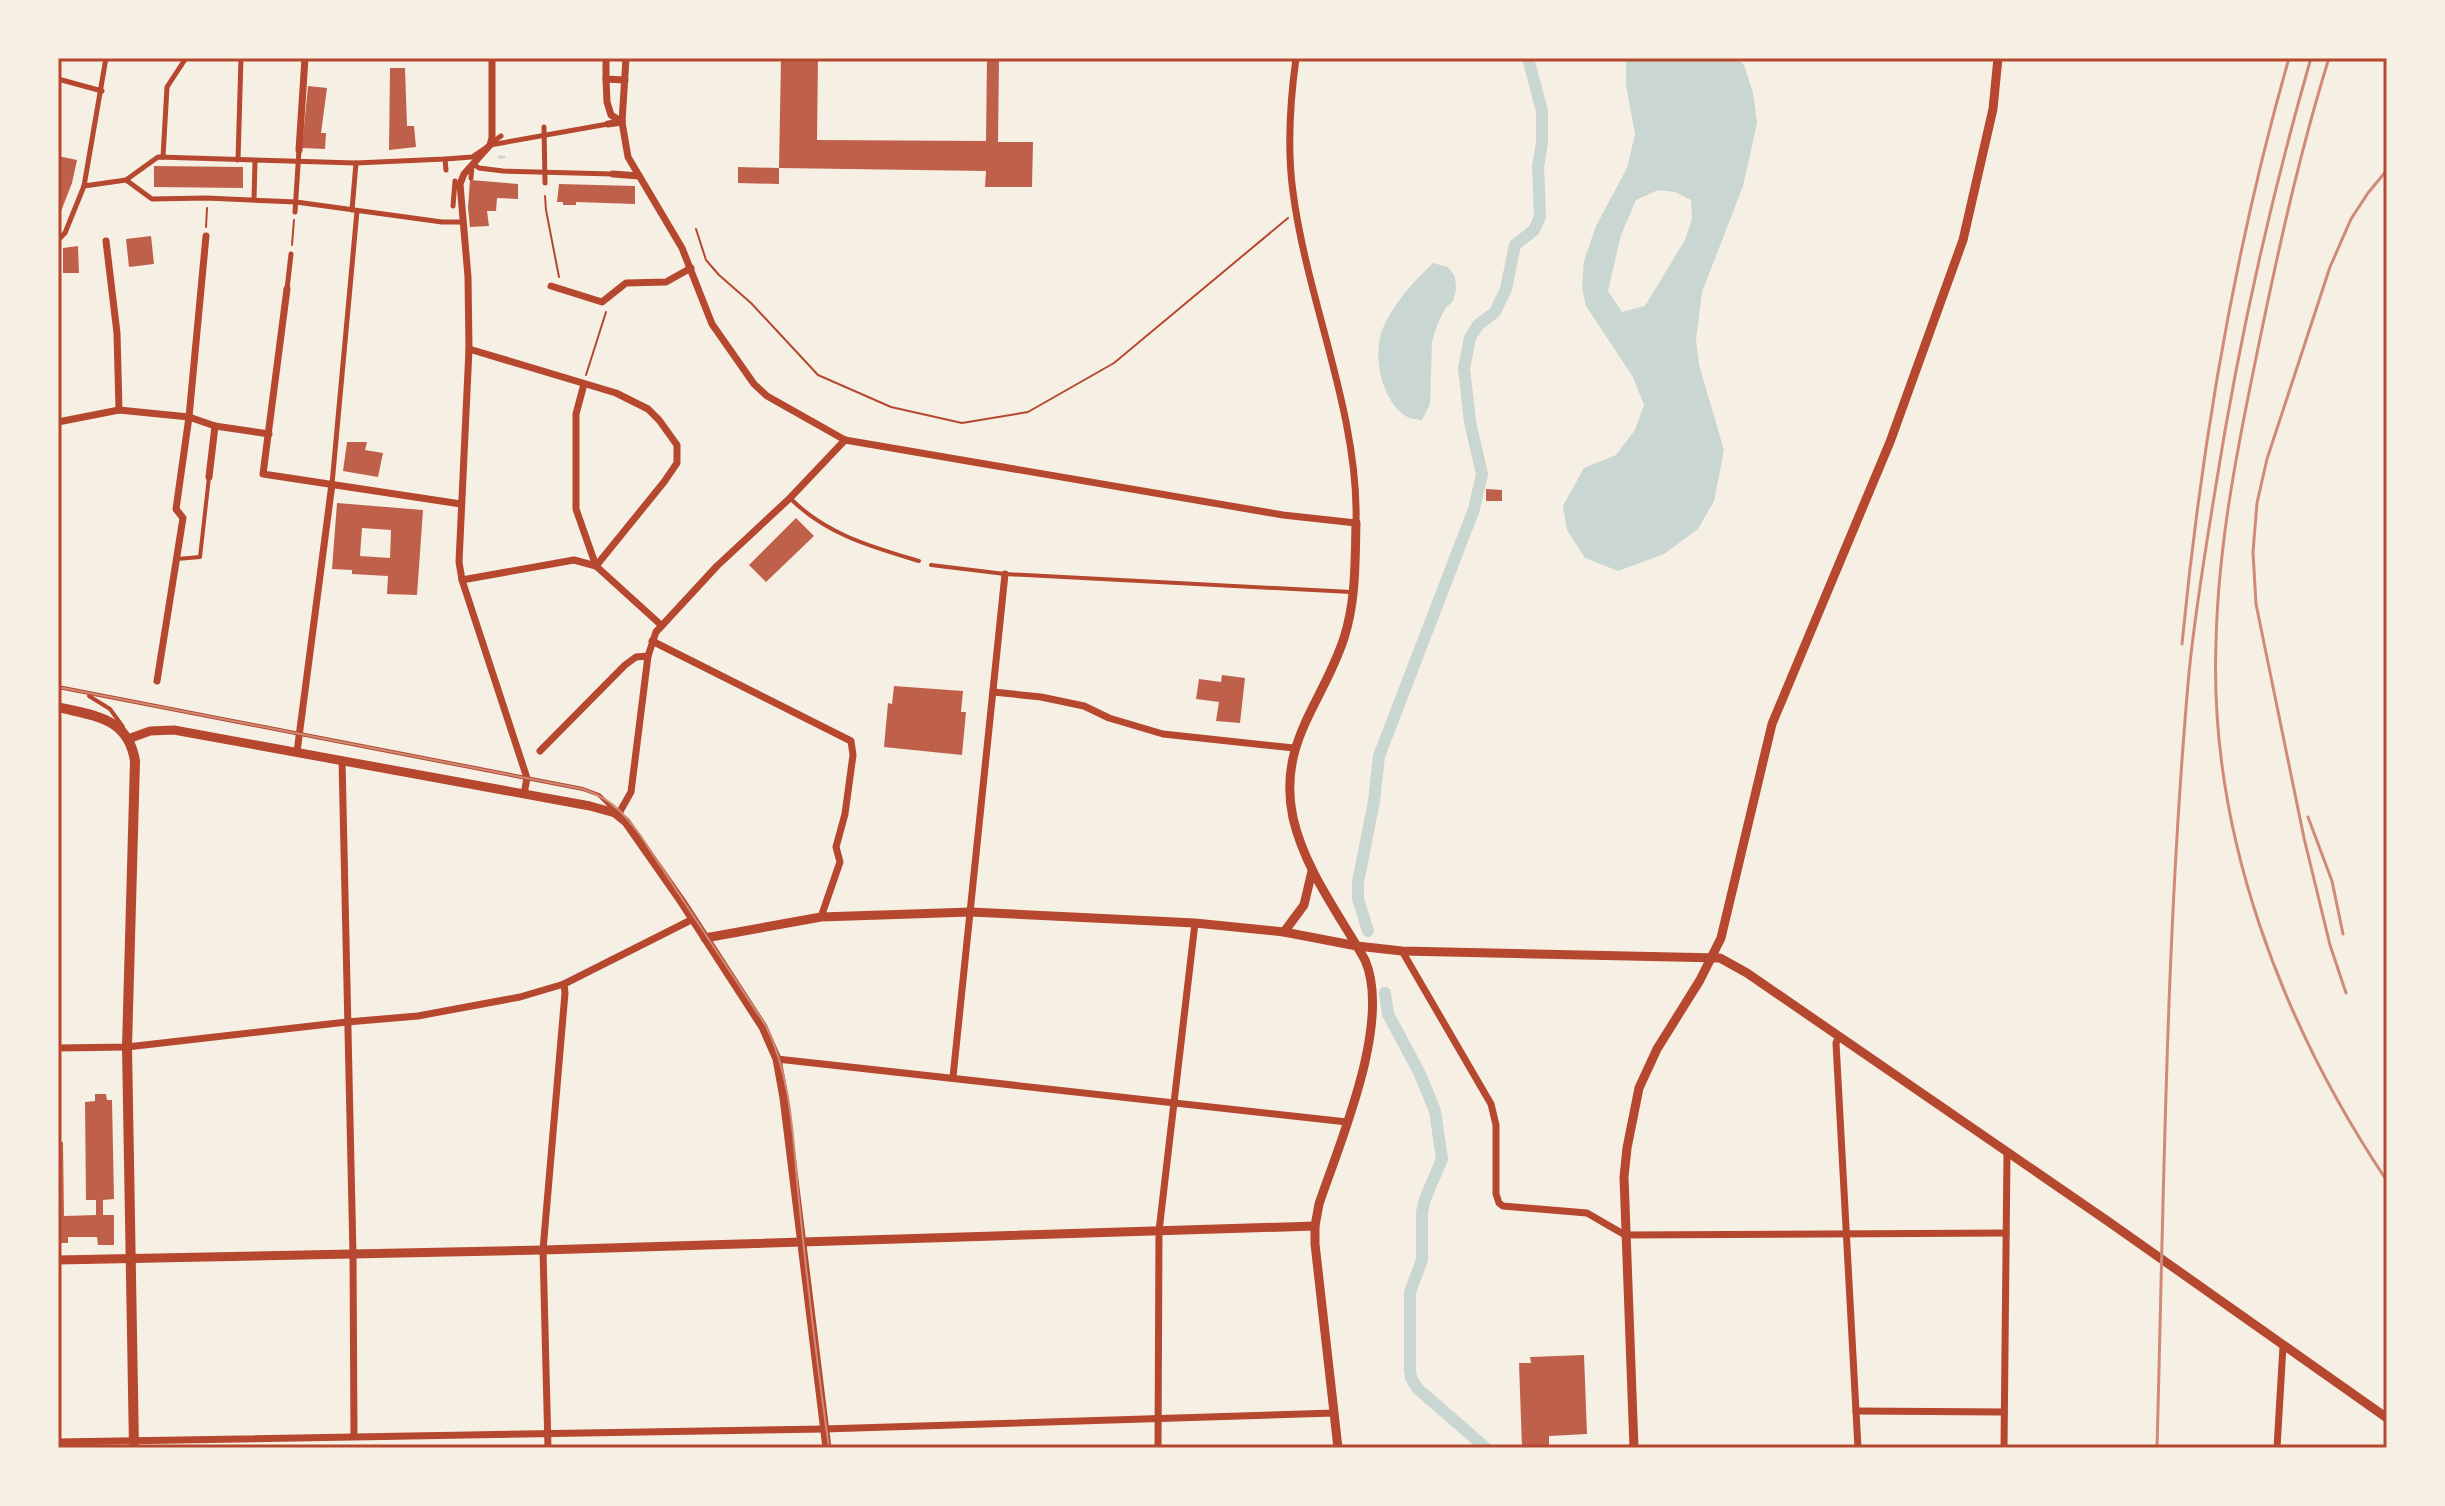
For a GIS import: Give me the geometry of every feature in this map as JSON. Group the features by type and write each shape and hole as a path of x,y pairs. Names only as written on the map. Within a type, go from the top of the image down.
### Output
{"main road":[{"path":"58,707 111,721 128,739 134,753 127,1047 134,1445"}],"street":[{"path":"58,240 65,233 84,186 106,58"},
{"path":"163,157 167,87 186,58"},
{"path":"238,160 241,58"},
{"path":"295,212 305,58"},
{"path":"492,58 494,141"},
{"path":"606,58 607,102 611,115 622,122"},
{"path":"626,58 622,122 625,147 676,237 712,324 754,384 783,406 845,440 1283,515 1356,523"},
{"path":"1296,58 1291,112 1293,193 1355,471 1356,523 1351,615 1343,643 1294,748 1290,776 1291,805 1312,869 1371,976 1371,1024 1366,1062 1319,1204 1315,1226 1317,1270 1338,1448"},
{"path":"1634,1448 1624,1177 1639,1088 1657,1049 1714,956 1726,923 1772,724 1890,442 1963,240 1993,109 1998,58"},
{"path":"58,79 102,91"},
{"path":"606,79 625,80"},
{"path":"524,794 527,778 462,580 459,549 469,353 468,277 462,222 454,194 464,174 494,141 622,122"},
{"path":"544,127 545,183"},
{"path":"84,186 126,180 158,157 356,163 445,159 545,172 639,176"},
{"path":"445,159 446,170"},
{"path":"254,199 255,161"},
{"path":"297,752 332,484 356,222 356,163"},
{"path":"471,178 474,163"},
{"path":"126,180 152,199 296,202 462,222"},
{"path":"453,206 455,181"},
{"path":"206,198 207,208"},
{"path":"157,681 183,518 176,509 189,417 206,236"},
{"path":"106,241 117,333 119,410"},
{"path":"291,254 263,474 461,504"},
{"path":"551,286 605,304 626,283 666,282 691,268"},
{"path":"469,353 585,380 616,393 648,409 677,445 677,463 596,566"},
{"path":"585,380 576,414 576,509 596,566"},
{"path":"58,422 119,410 189,417 215,426 269,434"},
{"path":"209,477 215,426"},
{"path":"618,815 631,792 648,656 661,625 845,440"},
{"path":"462,580 574,560 596,566 661,625"},
{"path":"953,1077 1005,574"},
{"path":"652,641 851,741 853,755 845,814 836,847 840,862 821,917"},
{"path":"540,751 625,665 636,657 648,656"},
{"path":"993,692 1084,706 1109,718 1163,734 1294,748"},
{"path":"128,739 166,729 601,808 618,815 693,919 763,1027 777,1059 827,1448"},
{"path":"342,760 354,1436"},
{"path":"1284,932 1304,905 1312,869"},
{"path":"705,938 821,917 971,912 1195,923 1284,932 1402,951 1714,956 1732,963 1839,1036 2387,1418"},
{"path":"58,1048 127,1047 418,1016 520,997 564,984 693,919"},
{"path":"1158,1448 1159,1231 1195,923"},
{"path":"1402,951 1491,1104 1496,1125 1496,1194 1503,1206 1587,1213 1625,1235 2006,1233"},
{"path":"548,1448 543,1250 564,984"},
{"path":"1839,1036 1836,1043 1858,1448"},
{"path":"777,1059 1347,1122"},
{"path":"2004,1448 2007,1153"},
{"path":"58,1260 543,1250 1315,1226"},
{"path":"2277,1448 2283,1346"},
{"path":"1856,1411 2004,1412"},
{"path":"58,1442 134,1445 354,1436 824,1429 1334,1413"}],"lane":[{"path":"177,559 200,557 209,477"},
{"path":"790,498 802,510 842,535 919,561"},
{"path":"931,565 1005,574 1354,592"},
{"path":"58,687 583,789 599,795 618,815"},
{"path":"84,693 110,709 128,739"}],"path":[{"path":"545,196 559,279"},
{"path":"206,236 207,208"},
{"path":"291,254 295,212"},
{"path":"696,229 706,260 818,375 891,407 962,423 1028,412 1114,363 1275,228 1297,214"},
{"path":"585,380 605,304"}],"shaded area":[{"path":"1626,58 1737,58 1744,65 1753,93 1757,123 1743,186 1702,292 1696,339 1699,365 1724,450 1714,501 1698,529 1664,554 1618,571 1585,558 1567,530 1563,506 1584,468 1616,455 1635,430 1644,405 1633,377 1586,306 1582,288 1584,261 1596,226 1627,168 1635,134 1626,85","holes":["1658,190 1675,192 1691,200 1692,219 1685,240 1645,306 1622,312 1608,291 1621,235 1636,200"]},
{"path":"1433,263 1448,267 1455,277 1456,290 1432,341 1430,404 1422,420 1404,415 1389,398 1381,375 1378,350 1383,328 1393,310 1411,285"}],"building":[{"path":"781,58 818,58 817,140 986,141 987,58 999,58 998,142 1033,142 1032,187 985,187 986,171 779,168"},
{"path":"390,68 405,68 407,126 414,126 416,147 389,150"},
{"path":"308,86 327,88 321,133 326,133 325,149 302,148"},
{"path":"58,156 77,160 58,219"},
{"path":"154,166 243,167 243,188 154,187"},
{"path":"738,167 779,168 779,184 738,183"},
{"path":"470,180 518,184 518,199 497,198 496,211 487,211 489,226 470,227"},
{"path":"559,184 635,186 635,204 576,202 576,205 563,205 563,202 557,202"},
{"path":"151,236 154,264 129,267 126,239"},
{"path":"78,246 79,273 63,273 63,248"},
{"path":"347,442 367,442 365,450 383,453 378,477 343,471"},
{"path":"1486,489 1502,490 1502,501 1486,501"},
{"path":"337,503 423,510 417,595 387,594 388,576 352,574 352,570 332,569","holes":["362,528 391,530 390,558 360,556"]},
{"path":"796,518 814,536 766,582 749,565"},
{"path":"1222,675 1245,678 1240,723 1216,721 1219,702 1196,699 1199,679 1221,682"},
{"path":"894,686 963,691 961,712 966,712 962,755 884,747 888,703 892,704"},
{"path":"95,1094 106,1094 107,1100 112,1100 114,1199 103,1200 103,1215 114,1215 114,1245 98,1245 97,1237 68,1237 68,1243 58,1243 58,1142 63,1142 64,1216 96,1215 96,1200 86,1200 85,1102 95,1101"},
{"path":"1584,1355 1587,1434 1549,1436 1549,1447 1522,1448 1519,1363 1531,1363 1530,1357"}],"waterway":[{"path":"1368,931 1358,899 1358,882 1374,801 1379,756 1474,509 1482,474 1470,422 1464,368 1470,338 1478,325 1495,312 1506,289 1515,245 1534,230 1540,217 1538,167 1542,111 1528,58"},
{"path":"499,157 504,157"},
{"path":"1385,993 1388,1014 1420,1074 1435,1111 1442,1159 1425,1199 1422,1260 1410,1292 1411,1378 1418,1389 1486,1448"}],"tram line":[{"path":"58,687 583,789 609,802 621,813 640,835 766,1026 775,1048 791,1117 806,1270 829,1448"}],"railway":[{"path":"2182,644 2199,496 2222,348 2252,202 2289,58"},
{"path":"2157,1448 2175,866 2191,650 2215,491 2245,327 2282,165 2311,58"},
{"path":"2329,58 2288,209 2235,467 2217,607 2217,715 2225,786 2239,856 2260,925 2285,992 2315,1058 2349,1121 2387,1181"},
{"path":"2346,993 2330,945 2304,838 2256,604 2253,552 2257,503 2267,459 2330,267 2351,219 2387,170"},
{"path":"2308,817 2332,881 2343,934"}]}
